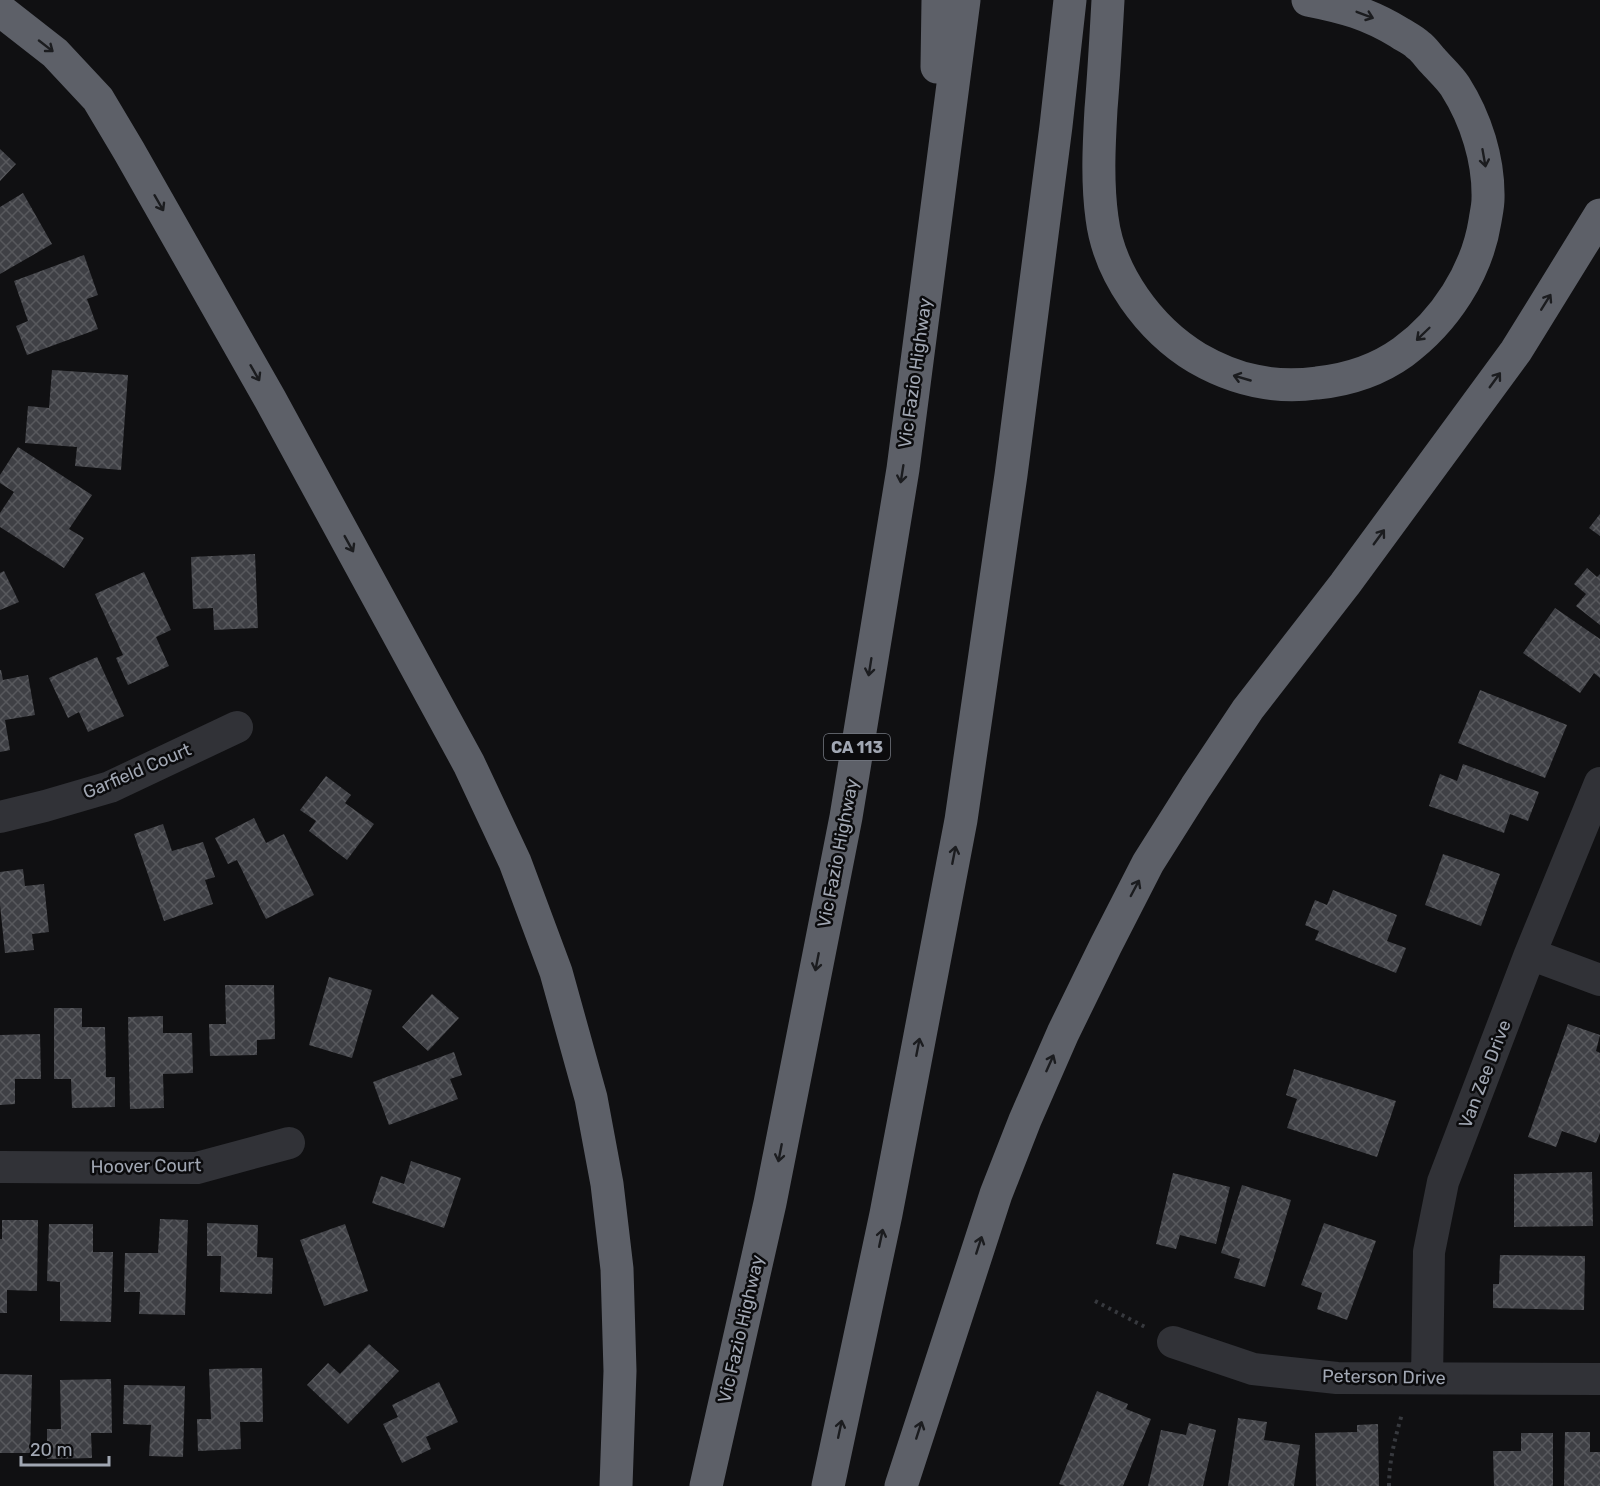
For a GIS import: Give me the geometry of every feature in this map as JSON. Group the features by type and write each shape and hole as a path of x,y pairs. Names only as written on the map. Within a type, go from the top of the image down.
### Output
{"highway":[{"path":"932,249 938,0"},
{"name":"Vic Fazio Highway","path":"706,1486 770,1203 846,817 903,469 964,0"},
{"path":"828,1486 886,1214 961,820 1011,475 1070,0"},
{"path":"1108,0 1100,131 1101,210 1110,252 1129,292 1154,324 1184,350 1218,371 1258,382 1300,386 1364,374 1402,353 1425,333 1449,306 1470,271 1482,237 1488,200 1485,156 1473,120 1454,84 1418,45 1379,20 1342,6 1308,0"},
{"path":"0,10 55,53 98,99 270,399 464,754 515,862 556,972 591,1098 607,1184 617,1269 620,1382 616,1486"},
{"path":"901,1486 996,1194 1063,1033 1148,863 1248,709 1345,584 1516,351 1600,215"}],"street":[{"name":"Garfield Court","path":"0,817 110,787 237,727"},
{"name":"Van Zee Drive","path":"1427,1378 1429,1252 1443,1182 1530,954 1600,783"},
{"path":"1530,954 1600,980"},
{"name":"Hoover Court","path":"0,1167 197,1168 289,1143"},
{"name":"Peterson Drive","path":"1173,1342 1253,1369 1337,1378 1600,1379"}],"path":[{"path":"1095,1301 1173,1342"},
{"path":"1389,1486 1393,1449 1402,1414"}],"building":[{"path":"0,149 16,164 0,181"},
{"path":"23,193 52,244 0,274 0,207"},
{"path":"84,255 98,295 87,299 98,329 27,355 16,326 28,321 14,281"},
{"path":"52,370 128,375 121,470 75,466 77,447 25,443 28,406 49,408"},
{"path":"18,447 92,495 69,529 84,538 64,568 0,527 0,513 14,492 0,483 0,475"},
{"path":"1600,514 1600,536 1589,528"},
{"path":"255,554 258,628 214,630 213,608 193,609 191,557"},
{"path":"1587,568 1597,577 1600,574 1600,625 1576,606 1586,594 1574,584"},
{"path":"4,571 19,602 0,610 0,573"},
{"path":"144,572 171,630 156,637 169,666 128,685 116,658 123,655 95,594"},
{"path":"1555,608 1600,639 1600,678 1594,673 1580,693 1523,653"},
{"path":"97,657 124,716 88,732 79,712 68,718 49,678"},
{"path":"0,670 3,680 28,675 35,715 5,720 10,750 0,752"},
{"path":"1480,690 1567,725 1545,778 1458,743"},
{"path":"1463,764 1539,792 1528,821 1510,814 1504,833 1429,806 1440,774 1457,781"},
{"path":"326,776 351,795 345,803 374,824 347,860 309,831 316,821 300,810"},
{"path":"254,818 266,843 284,834 314,895 266,919 237,860 228,864 215,838"},
{"path":"163,824 172,851 203,842 215,877 205,880 213,904 164,921 134,834"},
{"path":"1443,854 1500,874 1481,926 1425,905"},
{"path":"23,869 25,886 44,884 49,932 32,934 34,950 5,953 0,905 0,872"},
{"path":"1333,890 1397,915 1387,941 1406,948 1396,973 1315,940 1319,931 1305,925 1315,900 1327,905"},
{"path":"329,977 372,990 352,1058 309,1045"},
{"path":"225,985 274,985 275,1039 257,1040 257,1055 210,1056 209,1024 226,1024"},
{"path":"432,994 459,1018 428,1051 402,1027"},
{"path":"54,1008 82,1008 82,1027 105,1027 106,1077 115,1077 115,1107 72,1108 71,1079 54,1079"},
{"path":"163,1016 163,1033 192,1033 193,1073 163,1074 164,1108 130,1109 128,1017"},
{"path":"1568,1024 1600,1035 1596,1051 1600,1053 1600,1133 1596,1143 1562,1131 1556,1147 1528,1137"},
{"path":"40,1034 41,1079 15,1079 15,1104 0,1105 0,1035"},
{"path":"454,1052 462,1075 450,1079 458,1099 389,1125 373,1082"},
{"path":"1294,1069 1396,1101 1377,1157 1287,1128 1297,1099 1286,1095"},
{"path":"411,1161 461,1178 444,1228 372,1203 381,1176 404,1184"},
{"path":"1592,1172 1593,1226 1514,1227 1514,1174"},
{"path":"1173,1173 1230,1187 1216,1244 1180,1235 1176,1249 1156,1244"},
{"path":"1242,1185 1291,1200 1265,1287 1234,1278 1240,1259 1221,1253"},
{"path":"160,1219 188,1220 185,1315 139,1314 140,1292 124,1292 125,1253 158,1253"},
{"path":"2,1220 38,1220 37,1291 7,1290 7,1313 0,1313"},
{"path":"207,1223 258,1225 257,1257 273,1258 272,1294 220,1292 221,1256 207,1256"},
{"path":"1324,1223 1376,1241 1347,1320 1317,1309 1322,1293 1301,1285"},
{"path":"49,1224 93,1224 93,1252 113,1252 111,1322 60,1321 60,1282 47,1281"},
{"path":"345,1224 368,1291 324,1306 300,1240"},
{"path":"1500,1255 1585,1256 1584,1310 1493,1308 1493,1284 1499,1284"},
{"path":"369,1344 399,1371 348,1424 307,1385 328,1363 340,1374"},
{"path":"262,1368 263,1422 240,1422 241,1449 198,1451 197,1419 211,1419 209,1369"},
{"path":"0,1374 32,1375 30,1453 0,1453"},
{"path":"111,1379 112,1433 91,1433 92,1458 47,1459 47,1429 61,1429 60,1380"},
{"path":"439,1382 458,1422 426,1437 431,1449 402,1463 383,1424 398,1417 392,1405"},
{"path":"124,1385 185,1386 183,1457 149,1456 151,1425 123,1424"},
{"path":"1097,1391 1128,1404 1126,1409 1151,1419 1123,1486 1065,1486 1059,1484"},
{"path":"1238,1418 1267,1422 1264,1440 1300,1445 1294,1486 1228,1486"},
{"path":"1189,1423 1216,1430 1203,1486 1148,1486 1161,1430 1186,1435"},
{"path":"1378,1424 1379,1486 1316,1486 1315,1433 1357,1432 1357,1425"},
{"path":"1565,1432 1590,1432 1590,1452 1600,1452 1600,1486 1564,1486"},
{"path":"1521,1433 1553,1433 1553,1486 1494,1486 1493,1451 1521,1451"}]}
